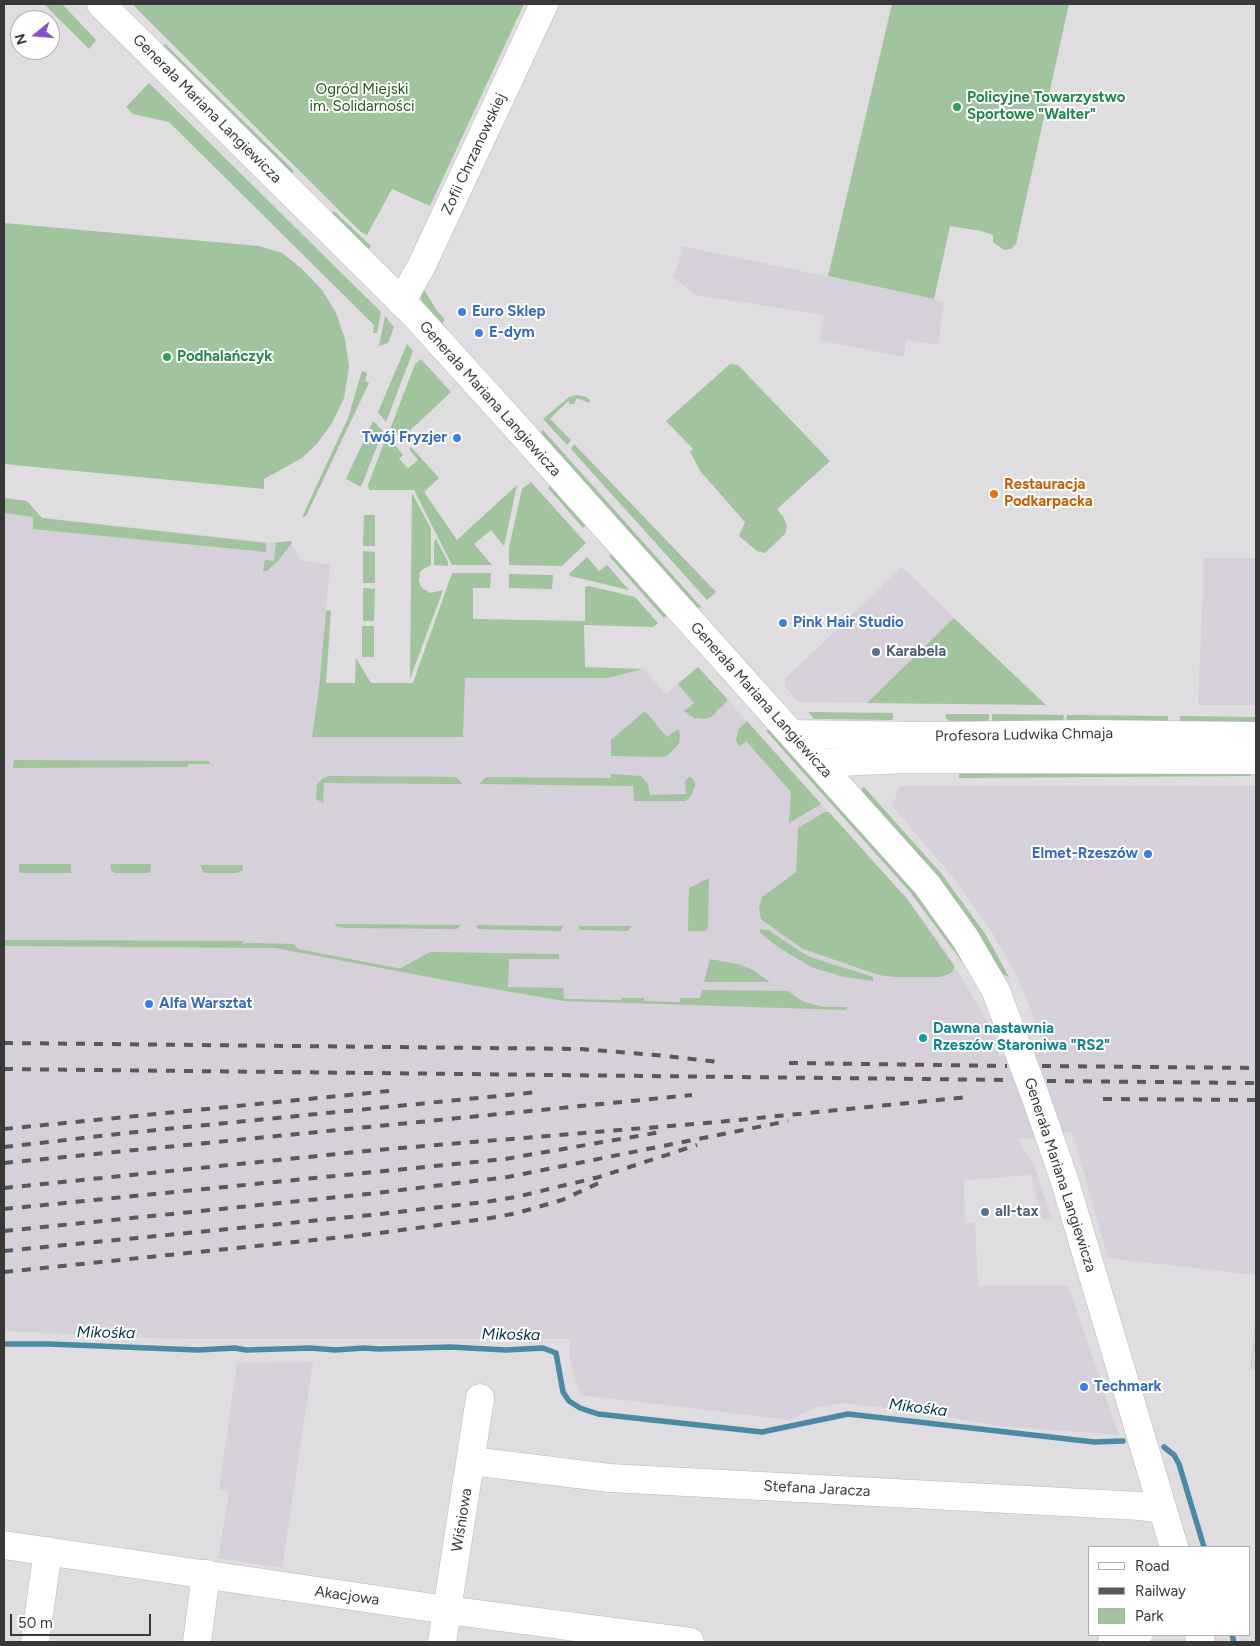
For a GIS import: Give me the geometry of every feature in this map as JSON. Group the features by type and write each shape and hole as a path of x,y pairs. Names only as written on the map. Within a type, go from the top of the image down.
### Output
{"street":[{"name":"Generała Mariana Langiewicza","path":"101,4 401,302 502,411 927,885 964,938 996,992 1030,1080 1065,1182 1174,1546"},
{"name":"Zofii Chrzanowskiej","path":"401,302 424,261 544,4"},
{"name":"Profesora Ludwika Chmaja","path":"792,734 1256,736"},
{"name":"Profesora Ludwika Chmaja","path":"819,763 905,759 1256,760"},
{"name":"Wiśniowa","path":"442,1642 480,1398"},
{"name":"Stefana Jaracza","path":"471,1461 610,1478 1140,1506 1163,1509"},
{"name":"Akacjowa","path":"4,1545 446,1610 690,1642"},
{"path":"35,1642 48,1551"},
{"path":"197,1642 206,1574"},
{"path":"1112,1642 1134,1636"}],"shaded area":[{"path":"682,246 934,299 944,303 938,345 907,340 903,357 819,340 824,315 696,295 673,277 679,262"},
{"path":"4,498 27,501 42,518 274,543 290,541 301,560 330,565 319,688 312,737 464,678 608,678 643,669 666,694 698,667 908,900 949,956 993,1032 999,1056 1047,1053 1017,976 990,929 952,876 892,806 900,786 1256,786 1256,1275 1108,1258 1072,1131 1018,1140 1034,1164 1051,1218 1042,1219 1031,1175 964,1180 965,1223 975,1223 978,1286 1068,1285 1119,1435 1000,1426 913,1411 841,1403 814,1408 790,1420 582,1395 570,1361 570,1339 178,1339 4,1331"},
{"path":"1203,558 1256,558 1256,705 1198,705"},
{"path":"902,567 954,618 867,703 798,702 785,687 785,679"},
{"path":"1256,1307 1256,1370 1250,1369"},
{"path":"313,1362 282,1568 218,1558 229,1492 219,1490 237,1363"}],"green space":[{"path":"44,4 62,4 96,40 89,49 60,20 60,10 50,10"},
{"name":"Ogród Miejski im. Solidarności","path":"132,4 524,4 430,206 392,189 367,235 361,232"},
{"name":"Policyjne Towarzystwo Sportowe \"Walter\"","path":"892,4 1069,4 1016,244 1011,249 1004,250 993,242 993,235 950,226 934,299 828,276"},
{"path":"165,44 294,171 292,173 288,173 163,46"},
{"path":"149,83 381,312 377,333 373,333 374,325 169,122 133,114 126,107"},
{"path":"334,211 371,246 370,248 367,250 330,215"},
{"name":"Podhalańczyk","path":"4,223 259,246 282,253 301,268 322,290 336,313 345,339 349,367 344,398 332,423 317,444 302,458 264,479 264,489 4,464"},
{"path":"423,288 437,311 444,318 440,325 423,304 421,299"},
{"path":"385,316 394,327 388,343 379,346"},
{"path":"407,344 413,351 386,422 378,412"},
{"path":"421,359 451,392 402,438 391,427 415,364"},
{"path":"730,364 738,365 830,461 777,509 787,526 785,534 765,553 757,551 739,536 745,522 701,472 690,452 693,449 666,421"},
{"path":"362,371 367,373 365,381 369,383 306,516 302,517 348,418"},
{"path":"577,395 586,397 590,400 589,403 577,398 574,404 570,404 568,401 550,419 571,440 567,445 543,419 569,397"},
{"path":"373,421 383,431 361,487 346,479"},
{"path":"543,430 702,608 695,607 538,434"},
{"path":"387,435 403,455 399,459 408,468 418,460 409,449 411,447 439,478 424,492 457,540 517,485 504,546 491,530 474,544 492,565 452,565 414,490 369,490 368,485"},
{"path":"574,444 716,592 707,600 571,449"},
{"path":"531,482 586,543 562,566 509,565 509,548 522,489"},
{"path":"551,484 587,524 583,528 548,488"},
{"path":"412,493 431,529 431,565 420,572 420,584 422,588 430,593 443,590 410,679"},
{"path":"4,498 27,501 42,518 266,543 266,552 33,529 33,517 4,513"},
{"path":"364,515 375,515 375,546 363,546"},
{"path":"436,539 448,562 448,566 434,565 434,542"},
{"path":"290,541 292,543 277,562 267,571 263,571 265,560 274,561 276,544 274,543"},
{"path":"363,551 375,552 375,583 363,583"},
{"path":"613,553 669,614 664,618 609,556"},
{"path":"587,557 599,571 607,565 629,590 570,576 569,574"},
{"path":"452,573 491,573 490,588 473,588 473,619 585,621 585,587 589,586 635,597 658,623 653,627 584,625 585,667 643,669 608,678 465,678 463,737 312,737 319,688 326,611 331,610 326,683 355,683 356,658 371,683 413,683"},
{"path":"509,574 553,575 552,589 509,588"},
{"path":"363,588 375,589 374,621 363,621"},
{"path":"954,618 1046,705 867,703"},
{"path":"362,626 374,626 374,657 362,657"},
{"path":"698,667 728,700 711,717 704,719 694,718 684,711 694,703 678,684"},
{"path":"645,711 667,737 678,729 680,734 679,744 667,756 662,757 611,756 611,740"},
{"path":"808,712 893,713 893,719 814,719"},
{"path":"946,714 989,714 989,721 950,721 946,719"},
{"path":"992,714 1064,715 1063,722 992,721"},
{"path":"1067,715 1168,716 1168,723 1066,722"},
{"path":"1180,716 1256,717 1256,724 1180,723"},
{"path":"747,721 821,804 789,823 791,792 746,741 739,747 736,740 738,730"},
{"path":"771,728 915,888 942,924 962,962 910,892 766,731"},
{"path":"14,760 209,761 210,764 188,764 188,767 13,768"},
{"path":"959,771 1250,773 1251,776 959,778"},
{"path":"611,774 641,776 648,784 650,795 686,794 685,781 689,777 695,782 695,786 690,798 685,801 634,801 633,786 479,784 486,777 611,778"},
{"path":"329,776 456,777 463,784 324,783 323,803 316,799 317,784"},
{"path":"864,787 941,873 986,935 1009,977 1001,974 859,791"},
{"path":"825,812 829,812 908,900 954,966 953,971 940,977 879,975 803,949 762,920 759,908 762,897 796,872 798,828"},
{"path":"19,864 71,864 71,873 21,873 19,871"},
{"path":"111,864 151,864 151,869 148,873 115,873 111,870"},
{"path":"200,865 243,865 243,870 237,873 204,873"},
{"path":"709,878 707,930 688,931 689,888"},
{"path":"334,924 461,925 457,929 345,928"},
{"path":"477,925 563,926 561,931 478,929"},
{"path":"579,926 632,926 628,931 580,930"},
{"path":"761,929 768,930 813,958 873,977 873,981 844,977 811,967 778,947 759,932"},
{"path":"4,940 243,941 243,944 294,944 298,949 397,968 401,968 430,952 559,954 559,959 509,959 508,987 563,988 564,999 621,1000 622,998 644,998 644,1001 680,1002 680,998 700,998 702,990 788,991 802,1001 815,1005 847,1007 846,1010 564,1001 275,948 4,946"},
{"path":"710,959 738,964 751,969 770,982 704,982"}],"waterway":[{"name":"Mikośka","path":"4,1344 198,1350 235,1348 246,1350 450,1347 506,1350 543,1348 556,1353 563,1392 569,1401 580,1408 598,1414 762,1432 848,1414 1094,1442 1123,1441"},
{"name":"Mikośka","path":"1164,1447 1174,1455 1179,1464 1204,1546"},
{"name":"Mikośka","path":"1232,1636 1234,1642"}],"railway":[{"path":"4,1043 581,1049 720,1062"},
{"path":"789,1063 1007,1066"},
{"path":"1042,1066 1256,1068"},
{"path":"4,1069 1012,1080"},
{"path":"1047,1081 1256,1083"},
{"path":"4,1129 389,1091"},
{"path":"4,1147 538,1092"},
{"path":"4,1163 692,1095"},
{"path":"4,1188 376,1150 718,1122 968,1097"},
{"path":"1103,1099 1256,1100"},
{"path":"4,1231 368,1194 508,1177 788,1121"},
{"path":"4,1209 505,1159 661,1132"},
{"path":"4,1251 485,1202 516,1197 599,1177 697,1145"},
{"path":"4,1272 372,1234 491,1218 517,1213 562,1200 603,1181"}],"place":[{"name":"Policyjne Towarzystwo Sportowe \"Walter\"","path":"957,107"},
{"name":"Euro Sklep","path":"462,312"},
{"name":"E-dym","path":"479,333"},
{"name":"Podhalańczyk","path":"167,357"},
{"name":"Twój Fryzjer","path":"457,438"},
{"name":"Restauracja Podkarpacka","path":"994,494"},
{"name":"Pink Hair Studio","path":"783,623"},
{"name":"Karabela","path":"876,652"},
{"name":"Elmet-Rzeszów","path":"1148,854"},
{"name":"Alfa Warsztat","path":"149,1004"},
{"name":"Dawna nastawnia Rzeszów Staroniwa \"RS2\"","path":"923,1038"},
{"name":"all-tax","path":"985,1212"},
{"name":"Techmark","path":"1084,1387"}]}
